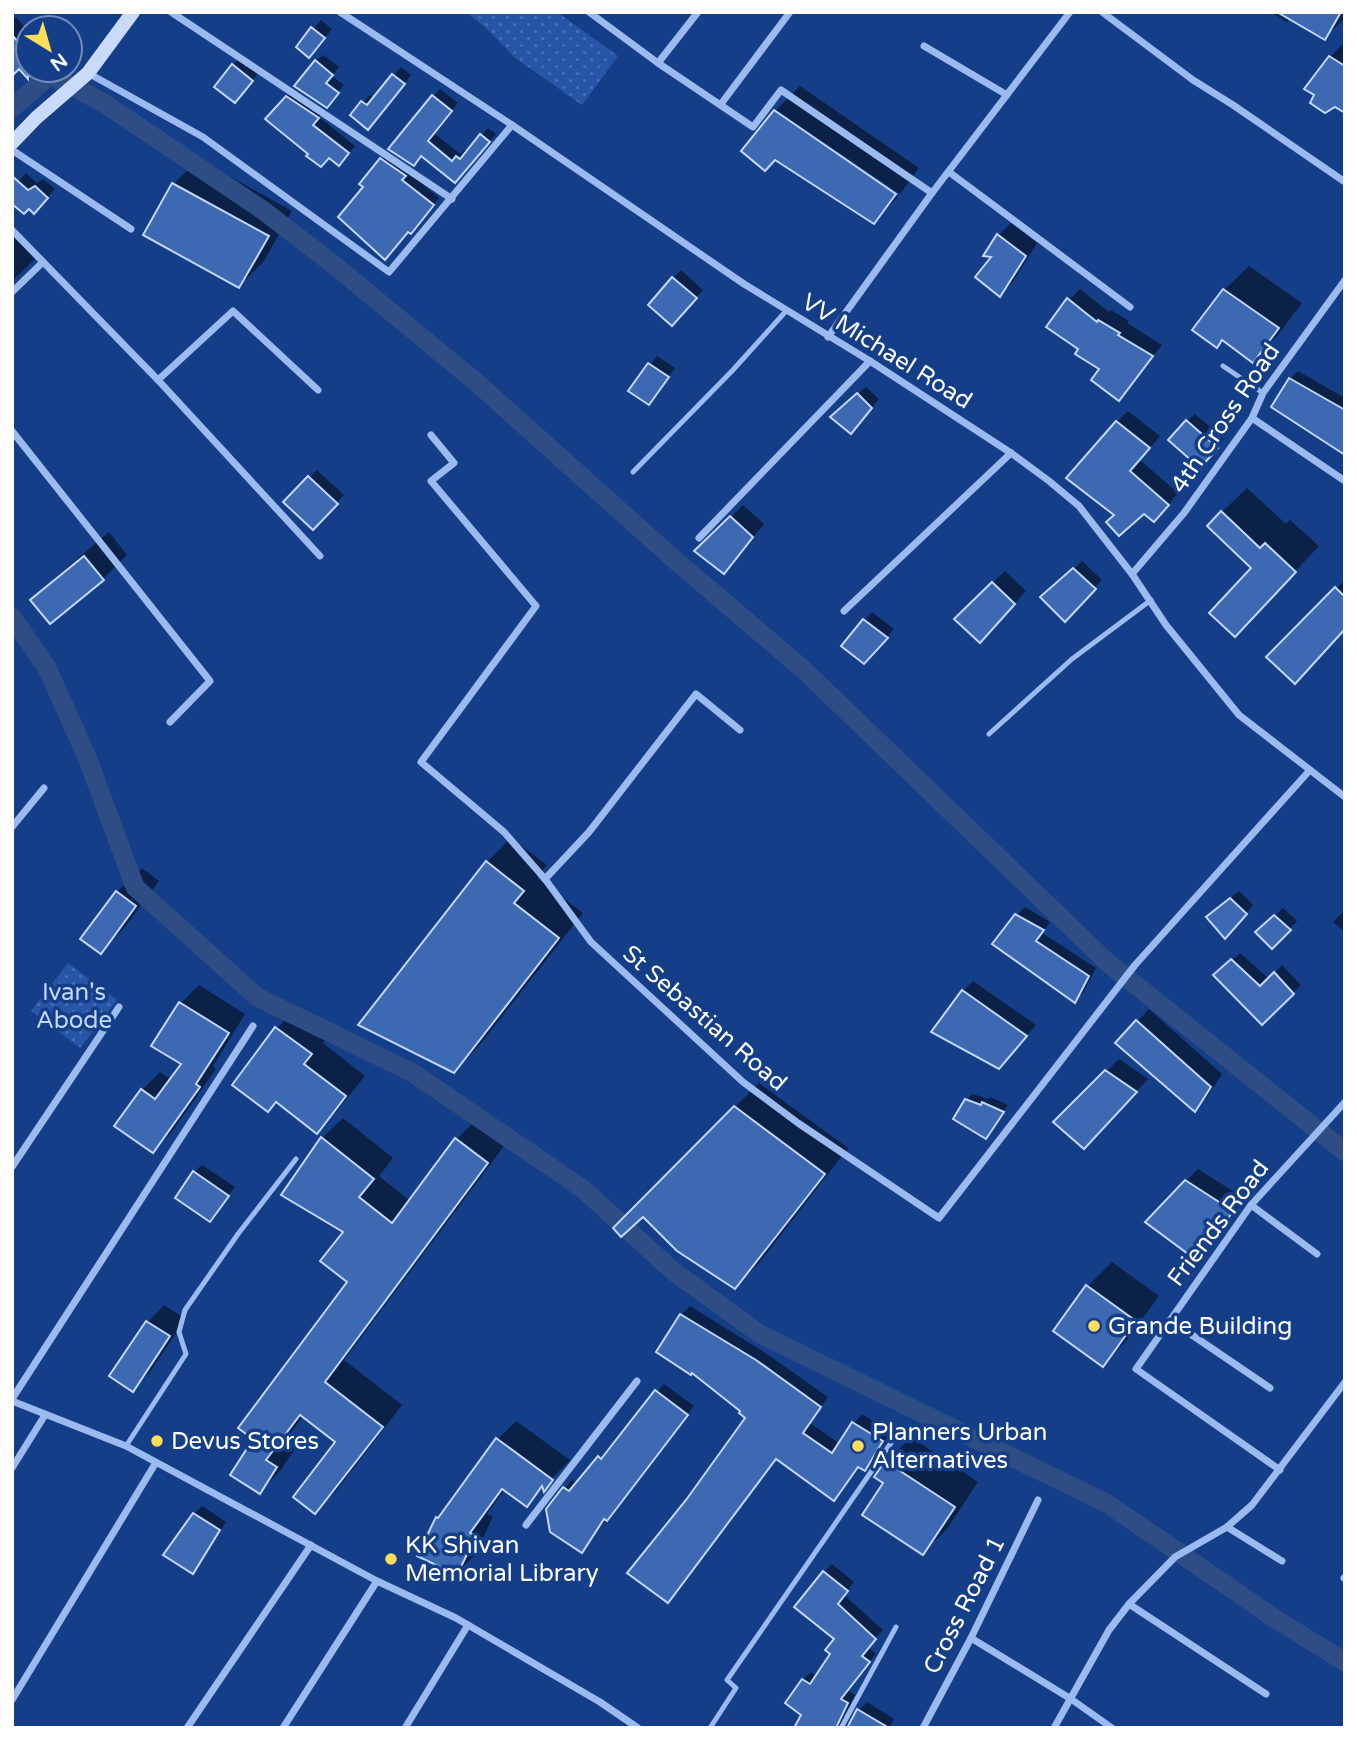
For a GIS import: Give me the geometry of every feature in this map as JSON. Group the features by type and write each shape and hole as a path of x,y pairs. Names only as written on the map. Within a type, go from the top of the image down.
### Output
{"main road":[{"path":"12,143 36,118 88,73 133,12"}],"street":[{"path":"172,12 452,199"},
{"name":"VV Michael Road","path":"340,12 512,125 744,284 870,361 1011,453 1079,506 1132,574 1166,625 1239,715 1345,797"},
{"path":"658,63 698,12"},
{"path":"721,104 790,12"},
{"path":"828,337 1070,12"},
{"path":"1102,12 1193,80 1345,182"},
{"path":"592,13 658,63 753,127 781,90 932,194"},
{"path":"923,46 1007,95"},
{"path":"88,73 203,137 389,272 512,125"},
{"path":"12,150 131,229"},
{"path":"949,173 1130,307"},
{"path":"12,230 158,380 320,556"},
{"path":"12,292 43,262"},
{"name":"4th Cross Road","path":"1132,574 1184,513 1252,418 1263,393 1345,280"},
{"path":"158,380 233,311 318,390"},
{"path":"698,538 870,361"},
{"path":"1252,418 1345,481"},
{"path":"12,431 210,681 170,722"},
{"name":"St Sebastian Road","path":"431,435 454,463 430,481 536,606 421,762 504,832 545,879 591,942 743,1083 939,1219 1133,968 1310,770"},
{"path":"844,611 1011,453"},
{"path":"545,879 589,832 696,694 740,730"},
{"path":"12,827 44,788"},
{"path":"12,1167 119,1007"},
{"path":"253,1026 12,1400 126,1446 155,1464 377,1581 468,1625 600,1702 638,1728"},
{"name":"Friends Road","path":"1280,1469 1136,1368 1251,1205 1345,1102"},
{"path":"1251,1205 1317,1254"},
{"path":"1170,1320 1269,1388"},
{"path":"526,1525 637,1381"},
{"path":"1054,1728 1109,1630 1129,1604 1175,1556 1227,1527 1252,1505 1345,1382"},
{"path":"12,1468 45,1415"},
{"path":"12,1700 155,1464"},
{"name":"Cross Road 1","path":"923,1728 971,1638 1038,1500"},
{"path":"1227,1527 1282,1562"},
{"path":"187,1728 311,1545"},
{"path":"283,1728 377,1581"},
{"path":"1129,1604 1266,1694"},
{"path":"405,1728 468,1625"},
{"path":"971,1638 1071,1699 1112,1728"}],"lane":[{"path":"633,472 732,371 787,310"},
{"path":"1223,366 1263,393"},
{"path":"989,734 1072,659 1151,600"},
{"path":"126,1446 186,1354 179,1332 185,1310 296,1159"},
{"path":"710,1728 736,1688 727,1680 891,1443"},
{"path":"841,1728 896,1627"}],"green space":[{"path":"466,12 557,12 618,56 582,105 514,57"},
{"name":"Ivan's Abode","path":"68,963 117,1000 80,1048 31,1011"}],"building":[{"path":"1277,12 1341,12 1325,40"},
{"path":"311,27 325,38 309,58 296,47"},
{"path":"12,35 14,74 12,76"},
{"path":"1329,56 1345,66 1345,113 1335,107 1325,113 1310,103 1314,95 1304,89"},
{"path":"315,60 333,75 326,83 339,93 327,108 294,86"},
{"path":"232,64 253,81 235,103 214,87"},
{"path":"392,74 405,84 368,130 350,115 361,101 367,105"},
{"path":"432,95 452,111 428,141 452,161 456,156 460,159 480,134 490,142 455,183 421,156 414,166 388,149"},
{"path":"286,96 319,118 313,125 349,153 339,166 329,158 321,167 265,119"},
{"path":"774,110 896,194 874,224 775,160 765,171 741,151"},
{"path":"380,158 406,176 402,180 434,205 411,234 408,232 385,260 338,217 363,187 359,184"},
{"path":"12,176 28,190 35,186 48,198 34,214 29,209 24,214 12,204"},
{"path":"172,183 269,236 239,288 143,235"},
{"path":"997,234 1026,256 1000,297 975,277 991,257 983,256"},
{"path":"672,277 697,298 672,326 648,305"},
{"path":"1223,289 1279,328 1253,363 1222,340 1217,348 1192,330"},
{"path":"1067,298 1097,322 1098,320 1120,333 1118,335 1153,356 1119,401 1091,380 1099,369 1075,354 1078,349 1046,327"},
{"path":"648,363 669,377 649,405 628,391"},
{"path":"1289,378 1345,410 1345,455 1271,407"},
{"path":"857,393 872,408 851,434 830,417"},
{"path":"1186,420 1218,448 1200,468 1168,440"},
{"path":"1116,421 1150,448 1130,471 1169,505 1154,522 1144,514 1119,536 1106,522 1114,515 1066,478"},
{"path":"308,476 338,504 313,530 283,502"},
{"path":"1221,511 1260,548 1265,543 1296,572 1235,637 1209,613 1251,568 1207,526"},
{"path":"730,516 753,537 724,574 694,551"},
{"path":"84,556 104,580 50,624 30,600"},
{"path":"1073,568 1096,589 1065,622 1040,597"},
{"path":"992,582 1015,604 980,643 954,619"},
{"path":"1335,587 1345,597 1345,629 1295,684 1266,657"},
{"path":"863,619 888,638 864,664 841,646"},
{"path":"486,861 524,891 514,903 559,938 454,1073 358,1025"},
{"path":"116,891 136,906 101,954 80,939"},
{"path":"1230,898 1247,914 1225,939 1206,917"},
{"path":"1015,914 1044,930 1036,941 1089,976 1075,1003 992,944"},
{"path":"1274,915 1291,930 1272,949 1255,932"},
{"path":"1231,959 1260,986 1274,972 1294,994 1262,1025 1213,975"},
{"path":"962,990 1027,1036 999,1069 931,1032"},
{"path":"179,1002 229,1033 196,1084 200,1087 153,1153 114,1126 141,1089 155,1099 181,1064 151,1046"},
{"path":"1136,1020 1211,1087 1195,1112 1115,1043"},
{"path":"275,1027 312,1054 304,1064 346,1096 317,1134 276,1102 268,1112 232,1085"},
{"path":"1105,1070 1137,1092 1084,1149 1053,1122"},
{"path":"965,1099 981,1105 982,1102 1004,1112 986,1139 953,1119"},
{"path":"734,1106 825,1174 735,1289 677,1251 643,1217 621,1237 613,1228"},
{"path":"321,1137 374,1179 359,1197 392,1223 455,1138 488,1163 325,1382 383,1427 315,1514 293,1497 335,1442 300,1415 266,1460 277,1467 260,1494 230,1475 253,1439 238,1428 347,1282 320,1261 343,1232 281,1195"},
{"path":"193,1171 229,1196 210,1222 175,1198"},
{"path":"1185,1180 1233,1211 1199,1262 1145,1222"},
{"name":"Grande Building","path":"1086,1285 1136,1321 1103,1367 1053,1331"},
{"path":"680,1314 756,1360 821,1407 803,1433 832,1453 852,1422 883,1441 865,1471 858,1467 834,1501 776,1459 668,1603 627,1573 686,1500 745,1418 692,1373 691,1375 656,1352"},
{"path":"146,1321 170,1336 133,1392 109,1376"},
{"path":"655,1390 688,1415 607,1521 604,1519 582,1553 550,1532 546,1509 563,1487 569,1491 598,1456 601,1459"},
{"path":"496,1438 553,1480 544,1492 542,1486 527,1507 502,1489 470,1533 476,1536 457,1575 417,1556 436,1517 438,1518"},
{"path":"885,1461 955,1507 923,1555 862,1515 883,1483 874,1477"},
{"path":"193,1513 220,1530 193,1574 163,1555"},
{"path":"823,1571 848,1591 838,1604 876,1639 862,1656 870,1662 841,1699 848,1703 836,1728 794,1728 801,1715 785,1703 802,1679 810,1684 830,1654 825,1650 834,1639 794,1607"},
{"path":"857,1709 889,1728 847,1728"}],"waterway":[{"path":"12,108 50,75 102,102 264,211 329,261 476,382 676,561 804,670 1108,963 1345,1152"},
{"path":"12,617 47,668 87,757 135,887 257,997 413,1073 583,1189 673,1271 760,1334 1108,1504 1277,1620 1345,1662"}],"place":[{"name":"Grande Building","path":"1094,1326"},
{"name":"Devus Stores","path":"157,1441"},
{"name":"Planners Urban Alternatives","path":"858,1446"},
{"name":"KK Shivan Memorial Library","path":"391,1559"}]}
